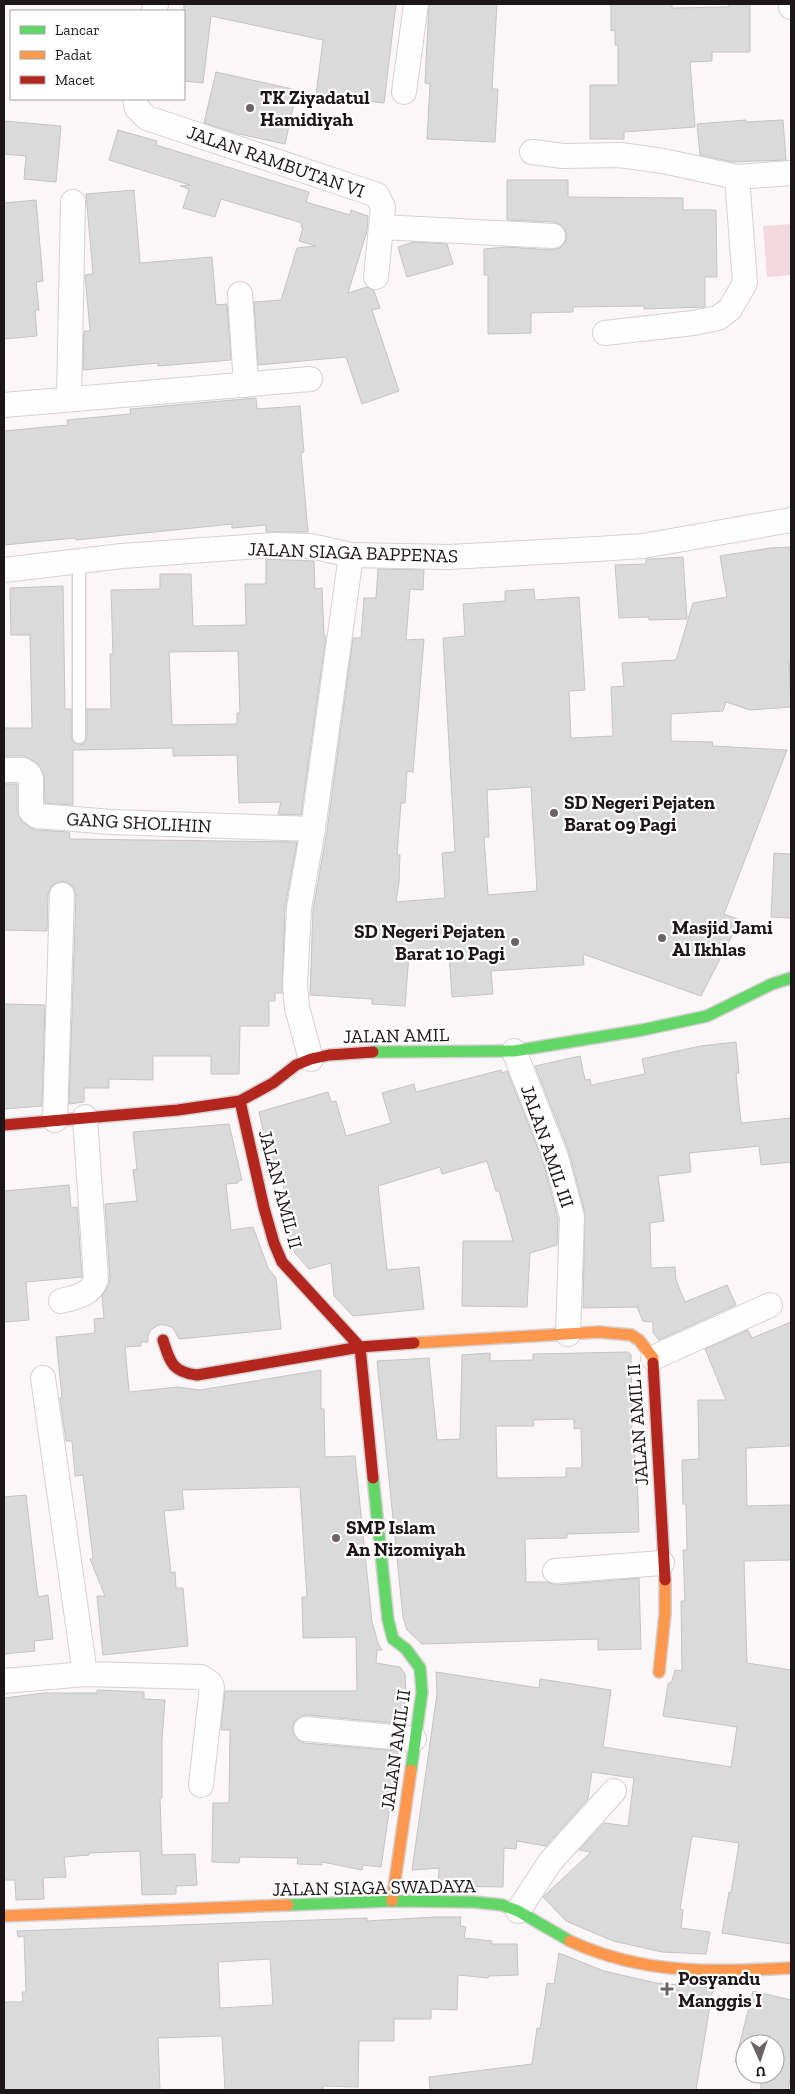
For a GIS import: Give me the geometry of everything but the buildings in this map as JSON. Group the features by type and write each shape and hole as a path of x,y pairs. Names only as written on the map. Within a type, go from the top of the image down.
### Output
{"street":[{"path":"404,92 416,4"},
{"name":"JALAN RAMBUTAN VI","path":"135,100 137,108 147,118 377,195 383,207 376,277"},
{"path":"532,152 582,157 620,156 663,161 737,177 791,173"},
{"path":"605,332 693,323 718,318 730,309 744,283 737,177"},
{"path":"69,398 73,202"},
{"path":"382,227 554,236"},
{"path":"240,294 246,385"},
{"path":"4,405 310,379"},
{"name":"JALAN SIAGA BAPPENAS","path":"4,570 79,561 273,545 311,546 351,555 449,557 597,549 643,546 791,520"},
{"path":"310,1059 296,1008 295,985 299,908 313,829 351,555"},
{"name":"GANG SHOLIHIN","path":"4,770 23,770 29,774 31,779 32,811 37,816 112,822 313,829"},
{"path":"55,1120 62,894"},
{"name":"JALAN AMIL","path":"4,1125 178,1110 240,1101 260,1091 296,1066 310,1059 329,1055 370,1052 514,1050 642,1030 707,1016 772,984 791,978"},
{"name":"JALAN AMIL III","path":"514,1050 554,1150 572,1217 568,1334"},
{"name":"JALAN AMIL II","path":"240,1101 264,1208 274,1243 282,1262 312,1297 360,1347 388,1620 393,1639 414,1658 420,1668 422,1679 422,1692 392,1901"},
{"path":"61,1302 89,1291 96,1279 85,1117"},
{"path":"653,1358 770,1305"},
{"name":"JALAN AMIL II","path":"360,1347 568,1334 619,1333 631,1335 639,1340 653,1358 665,1614 659,1672"},
{"path":"163,1340 173,1367 185,1375 197,1375 360,1347"},
{"path":"43,1378 86,1674"},
{"path":"555,1571 662,1563"},
{"path":"4,1681 86,1674 200,1677 210,1683 212,1687 201,1786"},
{"path":"306,1729 414,1739"},
{"path":"518,1911 550,1862 614,1791"},
{"name":"JALAN SIAGA SWADAYA","path":"4,1916 392,1901 474,1902 502,1906 518,1911 554,1933 584,1947 609,1956 660,1968 733,1971 791,1968"}],"lane":[{"path":"79,561 79,736"}],"shaded area":[{"path":"791,224 791,275 767,277 763,226"}],"traffic: fast":[{"path":"373,1052 514,1051 642,1030 707,1016 772,984 791,978"},
{"path":"373,1478 388,1620 393,1639 406,1649 420,1668 422,1692 411,1770"},
{"path":"288,1905 392,1901 474,1902 502,1905 518,1911 570,1941"}],"traffic: slow":[{"path":"414,1343 599,1332 631,1335 639,1340 653,1358 653,1363"},
{"path":"659,1672 665,1614 665,1580"},
{"path":"392,1901 411,1770"},
{"path":"4,1916 288,1905"},
{"path":"570,1941 597,1952 651,1966 706,1970 791,1968"}],"traffic: jam":[{"path":"4,1125 178,1110 240,1101 273,1083 296,1065 311,1059 329,1055 373,1052"},
{"path":"240,1101 264,1208 274,1243 282,1262 360,1347 373,1478"},
{"path":"163,1340 173,1365 189,1374 197,1375 360,1347 414,1343"},
{"path":"653,1363 665,1580"}],"place":[{"name":"TK Ziyadatul Hamidiyah","path":"250,108"},
{"name":"SD Negeri Pejaten Barat 09 Pagi","path":"554,813"},
{"name":"Masjid Jami Al Ikhlas","path":"662,938"},
{"name":"SD Negeri Pejaten Barat 10 Pagi","path":"515,942"},
{"name":"SMP Islam An Nizomiyah","path":"336,1538"},
{"name":"Posyandu Manggis I","path":"667,1989"}]}
